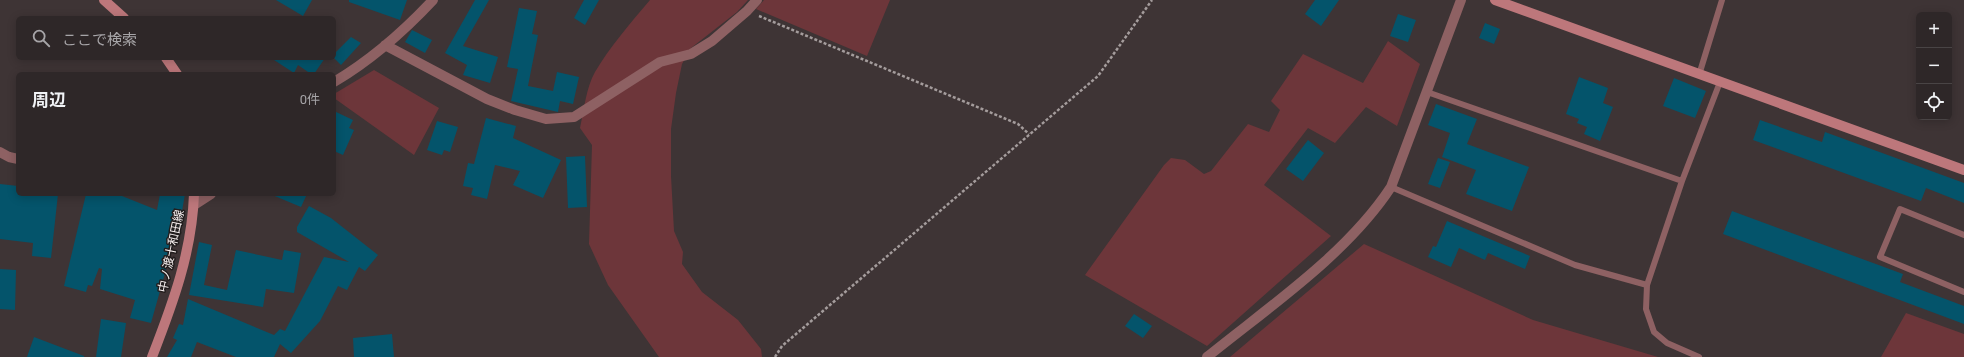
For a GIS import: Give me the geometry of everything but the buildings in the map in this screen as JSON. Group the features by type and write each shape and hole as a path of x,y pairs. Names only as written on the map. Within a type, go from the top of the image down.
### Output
{"street":[{"path":"104,0 122,16"},
{"path":"336,81 353,71 385,45 417,17 433,0"},
{"path":"385,45 487,99 515,110 546,119 574,117 660,62 691,54 712,41 747,11 757,0"},
{"path":"1208,357 1315,270 1377,209 1391,187 1460,0"},
{"path":"1495,0 1964,170"},
{"path":"167,60 176,72"},
{"path":"0,152 9,157 16,159"},
{"name":"中ノ渡十和田線","path":"152,357 180,284 194,205 194,196"},
{"path":"194,205 208,196"}],"lane":[{"path":"1699,75 1722,0"},
{"path":"1699,357 1668,343 1654,332 1646,308 1647,285 1682,181 1720,82"},
{"path":"1427,92 1682,181"},
{"path":"1391,187 1574,265 1647,285"},
{"path":"1964,235 1900,209 1880,257 1964,292"}],"path":[{"path":"775,357 782,346 1098,76 1152,0"},
{"path":"747,11 1018,124 1029,134"}],"shaded area":[{"path":"650,0 748,0 737,12 691,48 682,64 671,129 671,176 674,231 683,252 682,264 702,292 738,320 761,349 762,357 659,357 608,285 589,244 592,145 580,128 587,92 595,72 607,54"},
{"path":"764,0 890,0 867,56 756,9"},
{"path":"1388,41 1420,64 1397,126 1366,107 1335,143 1308,128 1264,185 1331,236 1207,346 1085,275 1164,165 1171,158 1185,160 1204,174 1211,171 1248,124 1269,132 1280,110 1271,101 1303,54 1363,83"},
{"path":"374,70 439,108 414,155 336,99 336,93"},
{"path":"1364,244 1533,320 1658,357 1230,357"},
{"path":"1906,313 1964,334 1964,357 1881,357"}]}
